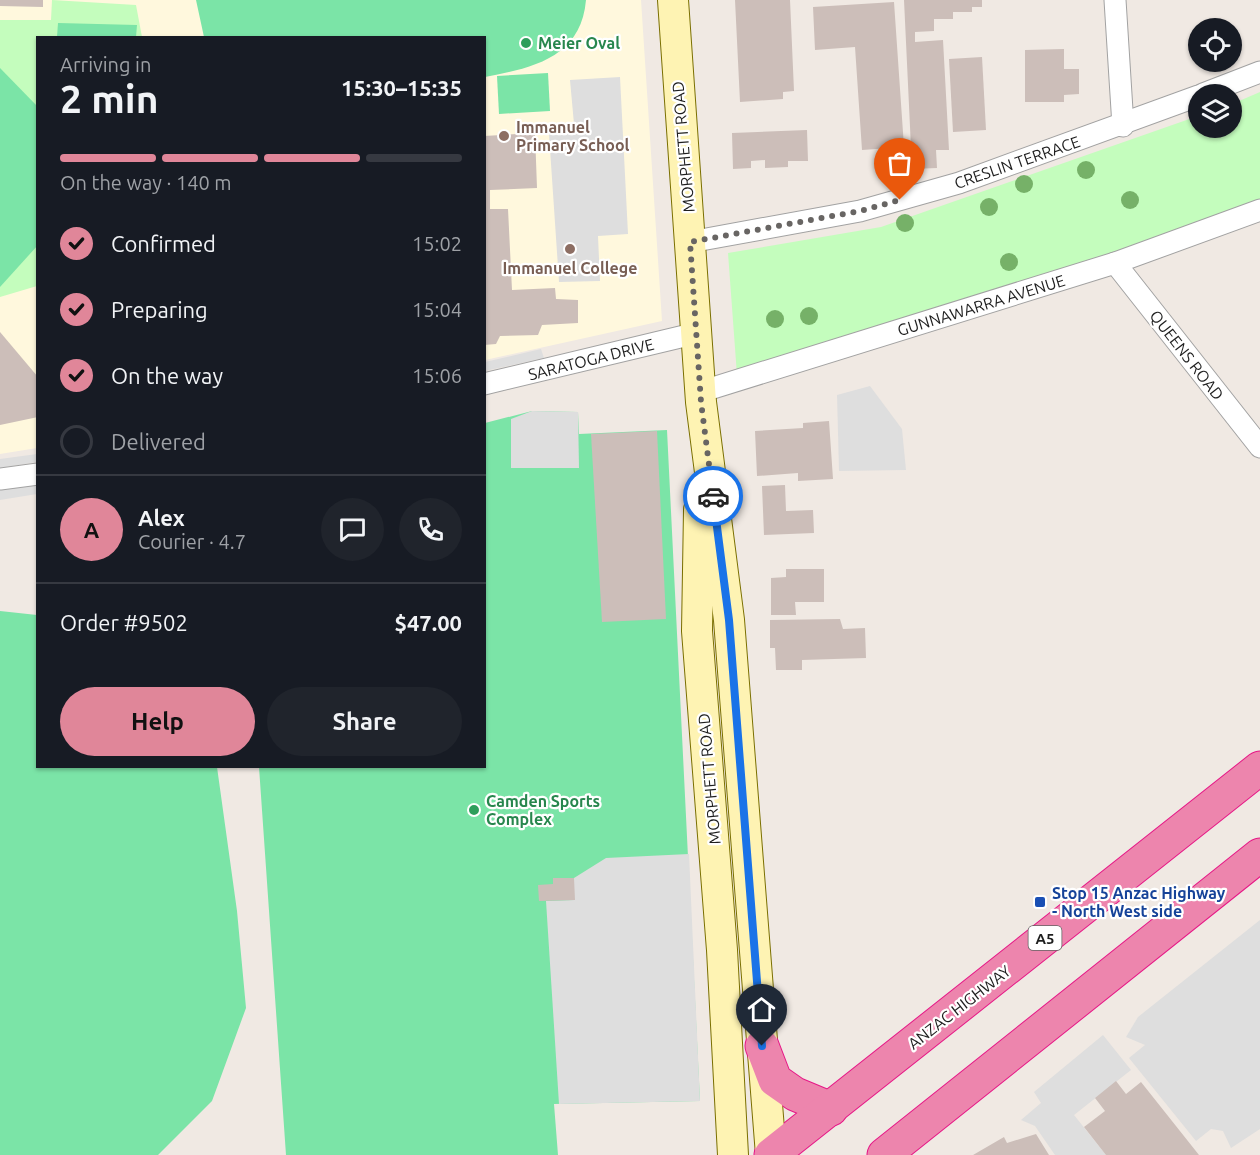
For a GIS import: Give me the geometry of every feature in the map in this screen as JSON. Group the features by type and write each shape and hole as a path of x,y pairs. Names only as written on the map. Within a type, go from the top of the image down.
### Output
{"highway":[{"name":"ANZAC HIGHWAY","path":"771,1155 1260,768"},
{"path":"884,1155 1260,855"},
{"path":"762,1046 774,1080 795,1094 831,1109"}],"street":[{"name":"MORPHETT ROAD","path":"673,0 700,397 697,631 722,950 733,1155"},
{"path":"1115,0 1123,126"},
{"path":"1229,84 1260,72"},
{"name":"CRESLIN TERRACE","path":"690,242 860,211 959,183 1123,126 1188,100"},
{"name":"GUNNAWARRA AVENUE","path":"700,397 1114,263 1260,210"},
{"name":"QUEENS ROAD","path":"1114,263 1260,447"},
{"name":"SARATOGA DRIVE","path":"486,384 697,333"},
{"name":"MORPHETT ROAD","path":"700,397 729,620 771,1155"},
{"path":"0,479 36,474"}],"shaded area":[{"name":"Immanuel College","path":"0,0 641,0 662,321 486,360 486,36 36,36 36,448 0,454"},
{"path":"620,77 628,234 598,236 600,281 559,282 549,134 565,133 574,124 570,80"},
{"path":"541,349 544,358 486,371 486,362"},
{"path":"870,386 902,429 906,470 839,471 837,395"},
{"path":"532,411 578,412 579,468 511,468 511,419"},
{"path":"36,454 36,462 0,468 0,459"},
{"path":"36,484 36,494 0,500 0,490"},
{"path":"689,854 700,1101 559,1104 546,901 574,900 574,878 606,858"},
{"path":"1260,920 1260,1129 1231,1148 1223,1131 1211,1129 1196,1141 1129,1058 1145,1045 1126,1037 1138,1017"},
{"path":"1103,1035 1131,1070 1074,1115 1106,1155 1055,1155 1035,1126 1021,1120 1041,1103 1034,1092"}],"green space":[{"path":"52,0 136,5 142,36 36,36 36,286 0,297 0,20 51,20"},
{"name":"Meier Oval","path":"196,0 586,0 582,20 575,35 551,57 520,69 486,77 486,36 204,36"},
{"path":"58,23 137,25 136,36 57,36"},
{"path":"0,68 36,105 36,247 0,287"},
{"path":"548,73 550,111 499,114 497,76"},
{"path":"1260,92 1260,199 1110,256 737,375 728,253 881,227 1188,120 1188,138 1242,138 1242,100"},
{"name":"Camden Sports Complex","path":"532,411 578,412 579,434 667,430 700,1101 554,1104 558,1155 286,1155 259,768 486,768 486,423"},
{"path":"0,611 36,615 36,768 217,768 237,911 246,1008 212,1101 158,1155 0,1155"}],"building":[{"path":"0,0 43,0 43,7 0,6"},
{"path":"735,0 790,0 794,91 783,92 783,99 740,102"},
{"path":"904,0 982,0 982,7 972,7 972,12 953,12 953,19 934,19 934,31 915,32 915,42 943,40 949,150 936,150 937,168 912,169"},
{"path":"894,2 904,147 862,150 855,47 815,50 813,7"},
{"path":"1064,49 1064,69 1079,69 1079,94 1064,95 1064,102 1025,102 1025,50"},
{"path":"982,57 986,130 953,132 949,59"},
{"path":"807,130 808,161 788,161 788,167 765,168 765,160 751,161 751,168 733,169 732,133"},
{"path":"535,133 537,188 490,190 490,209 508,209 512,290 555,288 556,299 578,300 578,323 542,325 538,335 500,336 496,344 486,345 486,136"},
{"path":"0,332 36,375 36,417 0,425"},
{"path":"829,421 833,479 798,481 798,473 757,476 755,431 803,428 803,423"},
{"path":"657,431 666,619 602,622 591,434"},
{"path":"785,485 786,511 813,510 814,533 764,535 762,486"},
{"path":"786,569 824,569 824,602 795,602 796,615 771,615 771,578 786,577"},
{"path":"840,619 843,629 865,628 866,658 802,660 802,670 776,670 775,648 770,648 770,620"},
{"path":"553,878 574,878 575,900 539,901 538,885 553,884"},
{"path":"1116,1081 1126,1094 1141,1082 1199,1155 1106,1155 1084,1127 1105,1111 1095,1098"},
{"path":"1036,1134 1049,1155 973,1155 1004,1137 1007,1143"}],"way so far":[{"path":"713,496 701,402 690,242 860,211 900,200"}],"place":[{"name":"Meier Oval","path":"526,43"},
{"name":"Immanuel Primary School","path":"504,136"},
{"name":"Immanuel College","path":"570,249"},
{"name":"Camden Sports Complex","path":"474,810"},
{"name":"Stop 15 Anzac Highway - North West side","path":"1040,902"}],"route":[{"path":"713,496 729,620 736,735 762,1046"}]}
